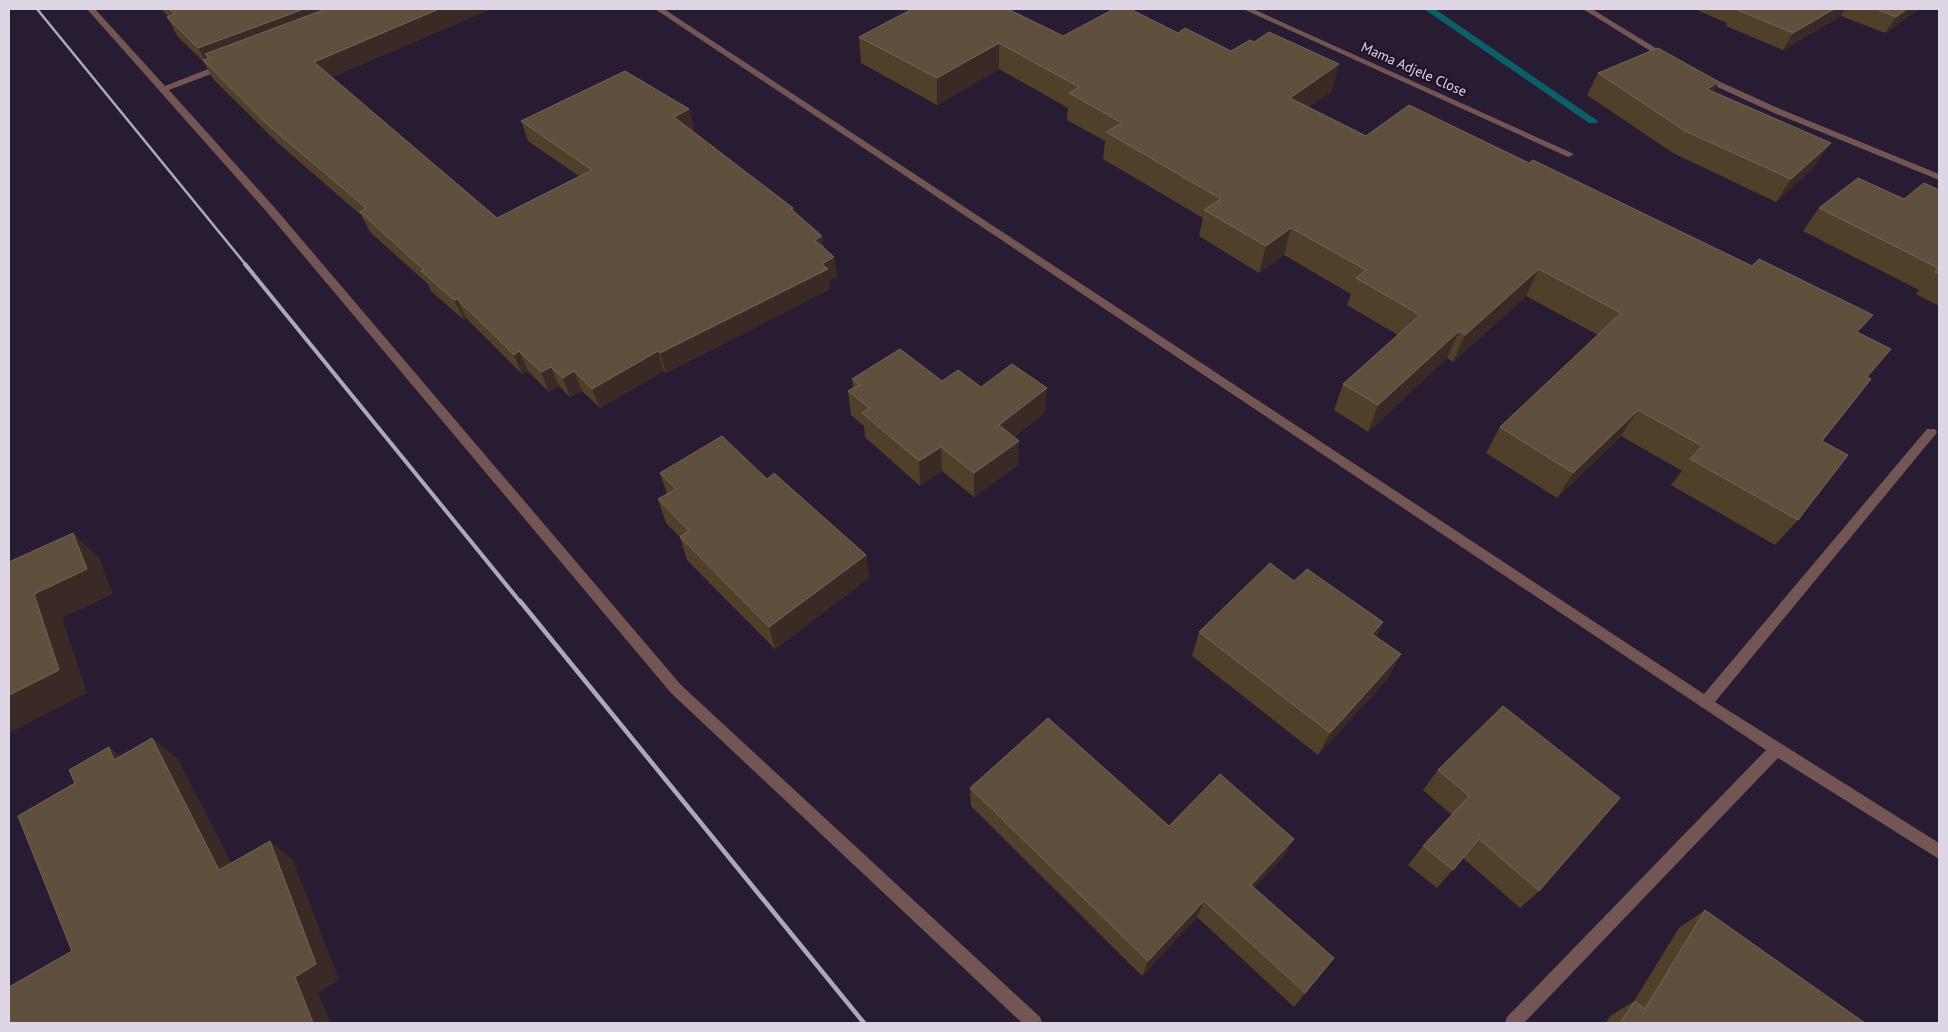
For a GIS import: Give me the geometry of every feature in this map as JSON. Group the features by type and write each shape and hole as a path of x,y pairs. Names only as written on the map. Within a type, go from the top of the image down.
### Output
{"street":[{"path":"91,9 270,209 676,689 1034,1023"},
{"path":"660,9 1705,703 1939,852"},
{"name":"Mama Adjele Close","path":"1247,9 1569,154"},
{"path":"1587,9 1674,62"},
{"path":"162,90 236,62"},
{"path":"1691,71 1777,111 1939,177"},
{"path":"1705,703 1931,432"},
{"path":"1513,1023 1777,749"}],"building":[{"path":"169,9 304,9 198,48 167,17 175,14"},
{"path":"326,9 439,9 314,62 497,218 592,170 521,121 625,71 689,109 674,117 793,208 791,209 822,236 815,240 834,257 822,264 828,269 660,353 658,351 592,389 574,371 563,378 551,367 541,372 519,351 514,355 457,299 454,300 421,271 424,270 360,212 366,208 268,125 203,60 209,58 205,54"},
{"path":"912,9 1008,9 1063,36 1114,9 1130,9 1178,33 1185,28 1231,51 1250,40 1254,42 1269,32 1339,64 1290,98 1366,136 1409,105 1529,163 1533,160 1752,266 1759,259 1873,315 1857,332 1891,349 1867,377 1871,379 1822,441 1848,455 1798,520 1690,459 1702,446 1638,410 1573,473 1500,427 1621,313 1539,269 1465,335 1459,331 1378,405 1343,384 1420,315 1356,278 1366,270 1291,228 1266,246 1204,210 1221,199 1106,132 1122,123 1069,93 1079,87 999,43 937,78 859,37"},
{"path":"1735,9 1834,9 1793,33"},
{"path":"1876,9 1907,9 1896,17"},
{"path":"1658,48 1719,82 1707,89 1831,143 1791,179 1685,131 1598,73"},
{"path":"1858,178 1904,199 1924,183 1939,190 1939,274 1935,272 1938,268 1819,208"},
{"path":"900,349 942,381 958,370 981,387 1012,364 1047,388 999,425 1019,441 974,473 941,447 919,461 862,413 869,408 848,391 859,385 852,379"},
{"path":"722,436 767,479 774,473 866,555 769,627 680,537 689,531 658,499 676,489 660,473"},
{"path":"73,533 87,569 34,594 59,670 9,695 9,562"},
{"path":"1270,563 1294,581 1307,569 1383,622 1372,634 1401,654 1330,733 1199,632"},
{"path":"1503,706 1620,798 1539,891 1479,839 1453,870 1423,846 1469,796 1438,770"},
{"path":"1048,718 1169,826 1220,774 1294,839 1251,885 1334,958 1305,993 1204,901 1148,961 970,788"},
{"path":"152,738 219,870 270,841 316,964 295,977 313,1023 9,1023 9,987 72,951 18,816 75,783 69,770 109,747 114,760"},
{"path":"1705,910 1865,1023 1620,1023 1635,1001 1645,1009"}],"waterway":[{"path":"1429,9 1593,121"}],"railway":[{"path":"37,9 246,265"},
{"path":"245,264 521,603"},
{"path":"520,601 864,1023"}]}
